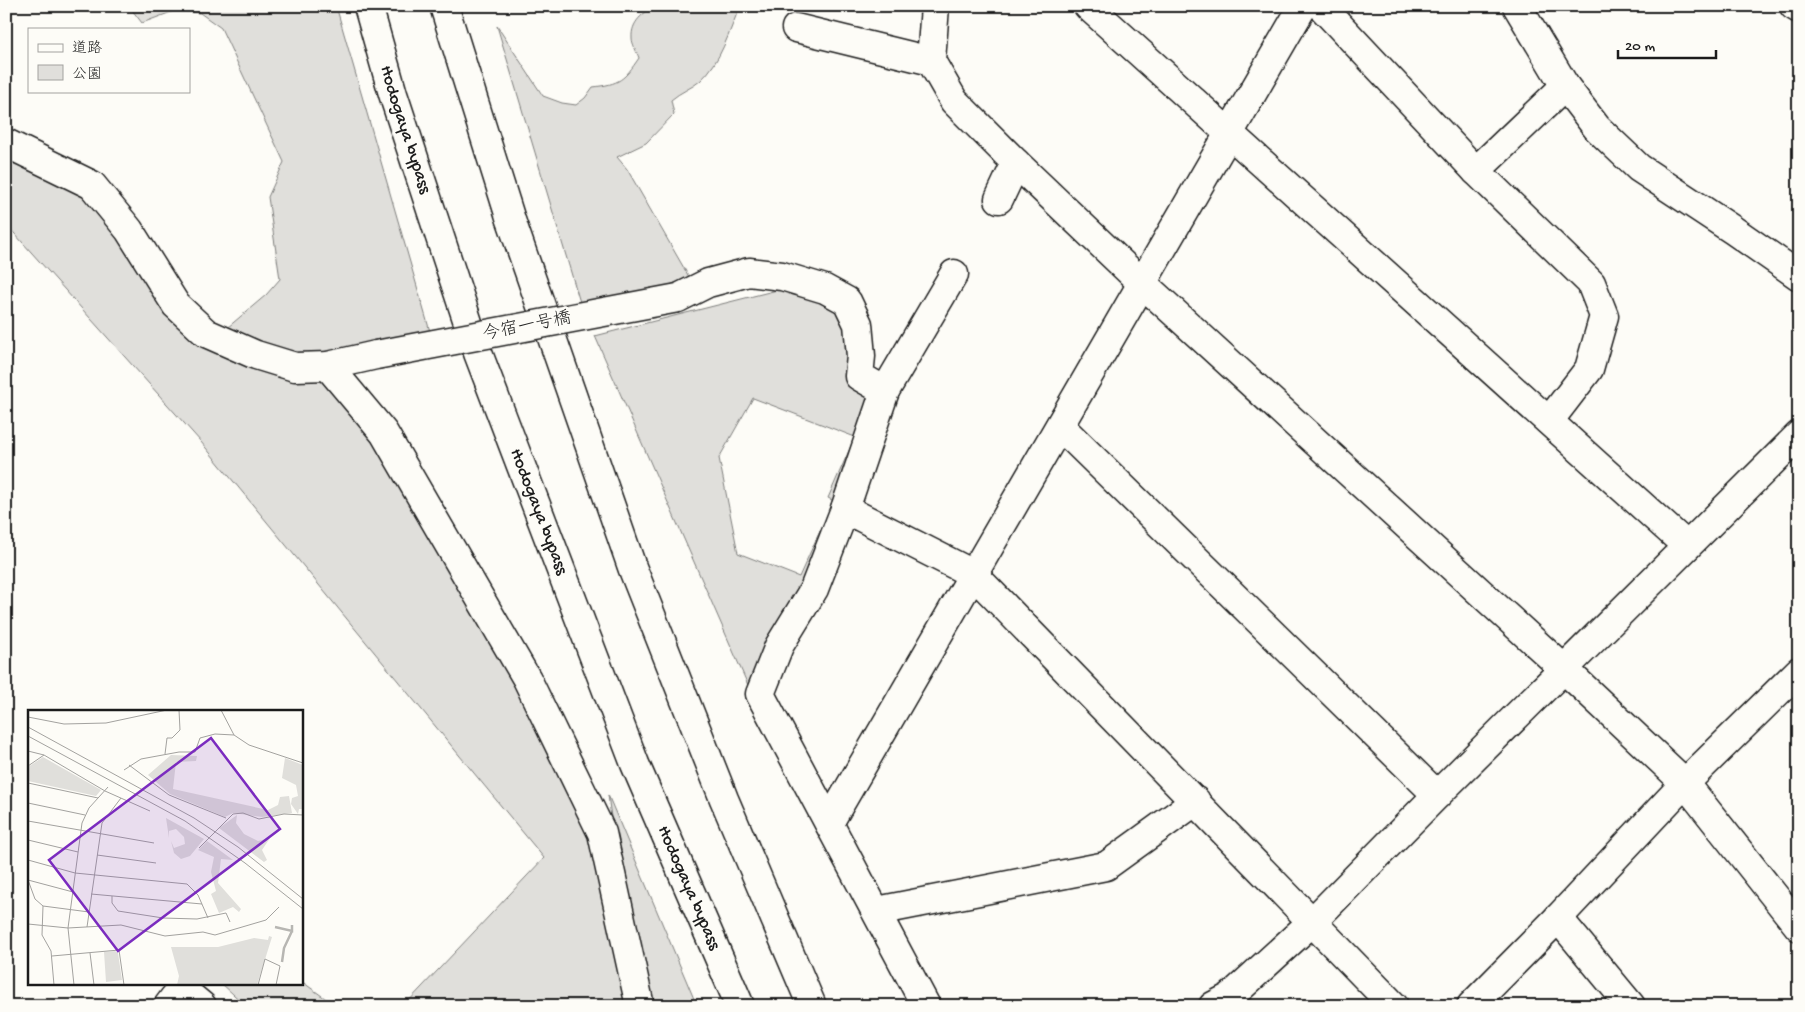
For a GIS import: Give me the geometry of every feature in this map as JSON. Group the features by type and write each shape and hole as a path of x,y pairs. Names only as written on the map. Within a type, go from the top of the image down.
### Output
{"main road":[{"name":"Hodogaya bypass","path":"368,6 393,94 481,362 635,764 740,1006"},
{"path":"444,6 512,220 632,567 724,799 812,1006"},
{"path":"935,6 931,61 954,101 1142,283 1564,669 1685,783 1799,927"},
{"path":"1088,6 1687,546"},
{"path":"829,823 1303,6"},
{"path":"1321,6 1476,171 1591,283 1604,316 1589,369 1549,421"},
{"path":"1517,6 1565,86 1597,128 1638,168 1799,276"},
{"path":"1794,6 1799,9"},
{"path":"796,28 931,61"},
{"path":"1476,171 1565,86"},
{"name":"今宿一号橋","path":"6,143 92,185 129,230 176,306 206,333 256,355 295,367 328,366 376,355 678,298 708,283 749,272 782,276 825,289 848,301 858,324 861,356 859,376 885,391"},
{"path":"999,199 1016,163"},
{"path":"926,1006 760,694 779,646 814,590 845,510 885,391 954,274"},
{"path":"328,366 384,433 527,678 602,834 640,1006"},
{"path":"1060,426 1437,795"},
{"path":"1213,1006 1230,997 1313,921 1799,435"},
{"path":"845,510 974,574 1394,1006"},
{"path":"1471,1006 1558,918 1685,783 1799,671"},
{"path":"877,911 1106,866 1196,801"},
{"path":"1558,918 1631,1006"},
{"path":"168,1006 174,998 190,996 202,1006"}],"green space":[{"path":"129,6 336,6 431,335 309,355 269,348 227,328 266,295 280,279 268,197 284,162 221,28 200,13 174,11 142,23"},
{"path":"655,6 740,6 714,65 700,81 671,100 674,114 646,143 617,157 627,169 696,289 582,309 497,26 543,96 562,103 576,105 585,98 593,87 620,80 629,71 639,58 632,40 633,27 642,15"},
{"path":"6,156 67,183 92,201 198,342 224,356 249,364 324,379 348,399 520,694 593,837 630,1006 404,1006 544,858 201,442 6,224"},
{"path":"785,288 858,315 873,395 838,503 828,498 855,437 753,398 719,458 738,553 799,577 824,522 834,527 751,692 595,336"},
{"path":"608,795 697,1006 651,1006 614,839"},
{"path":"302,982 336,1006 246,1006 222,984 302,984"}]}
